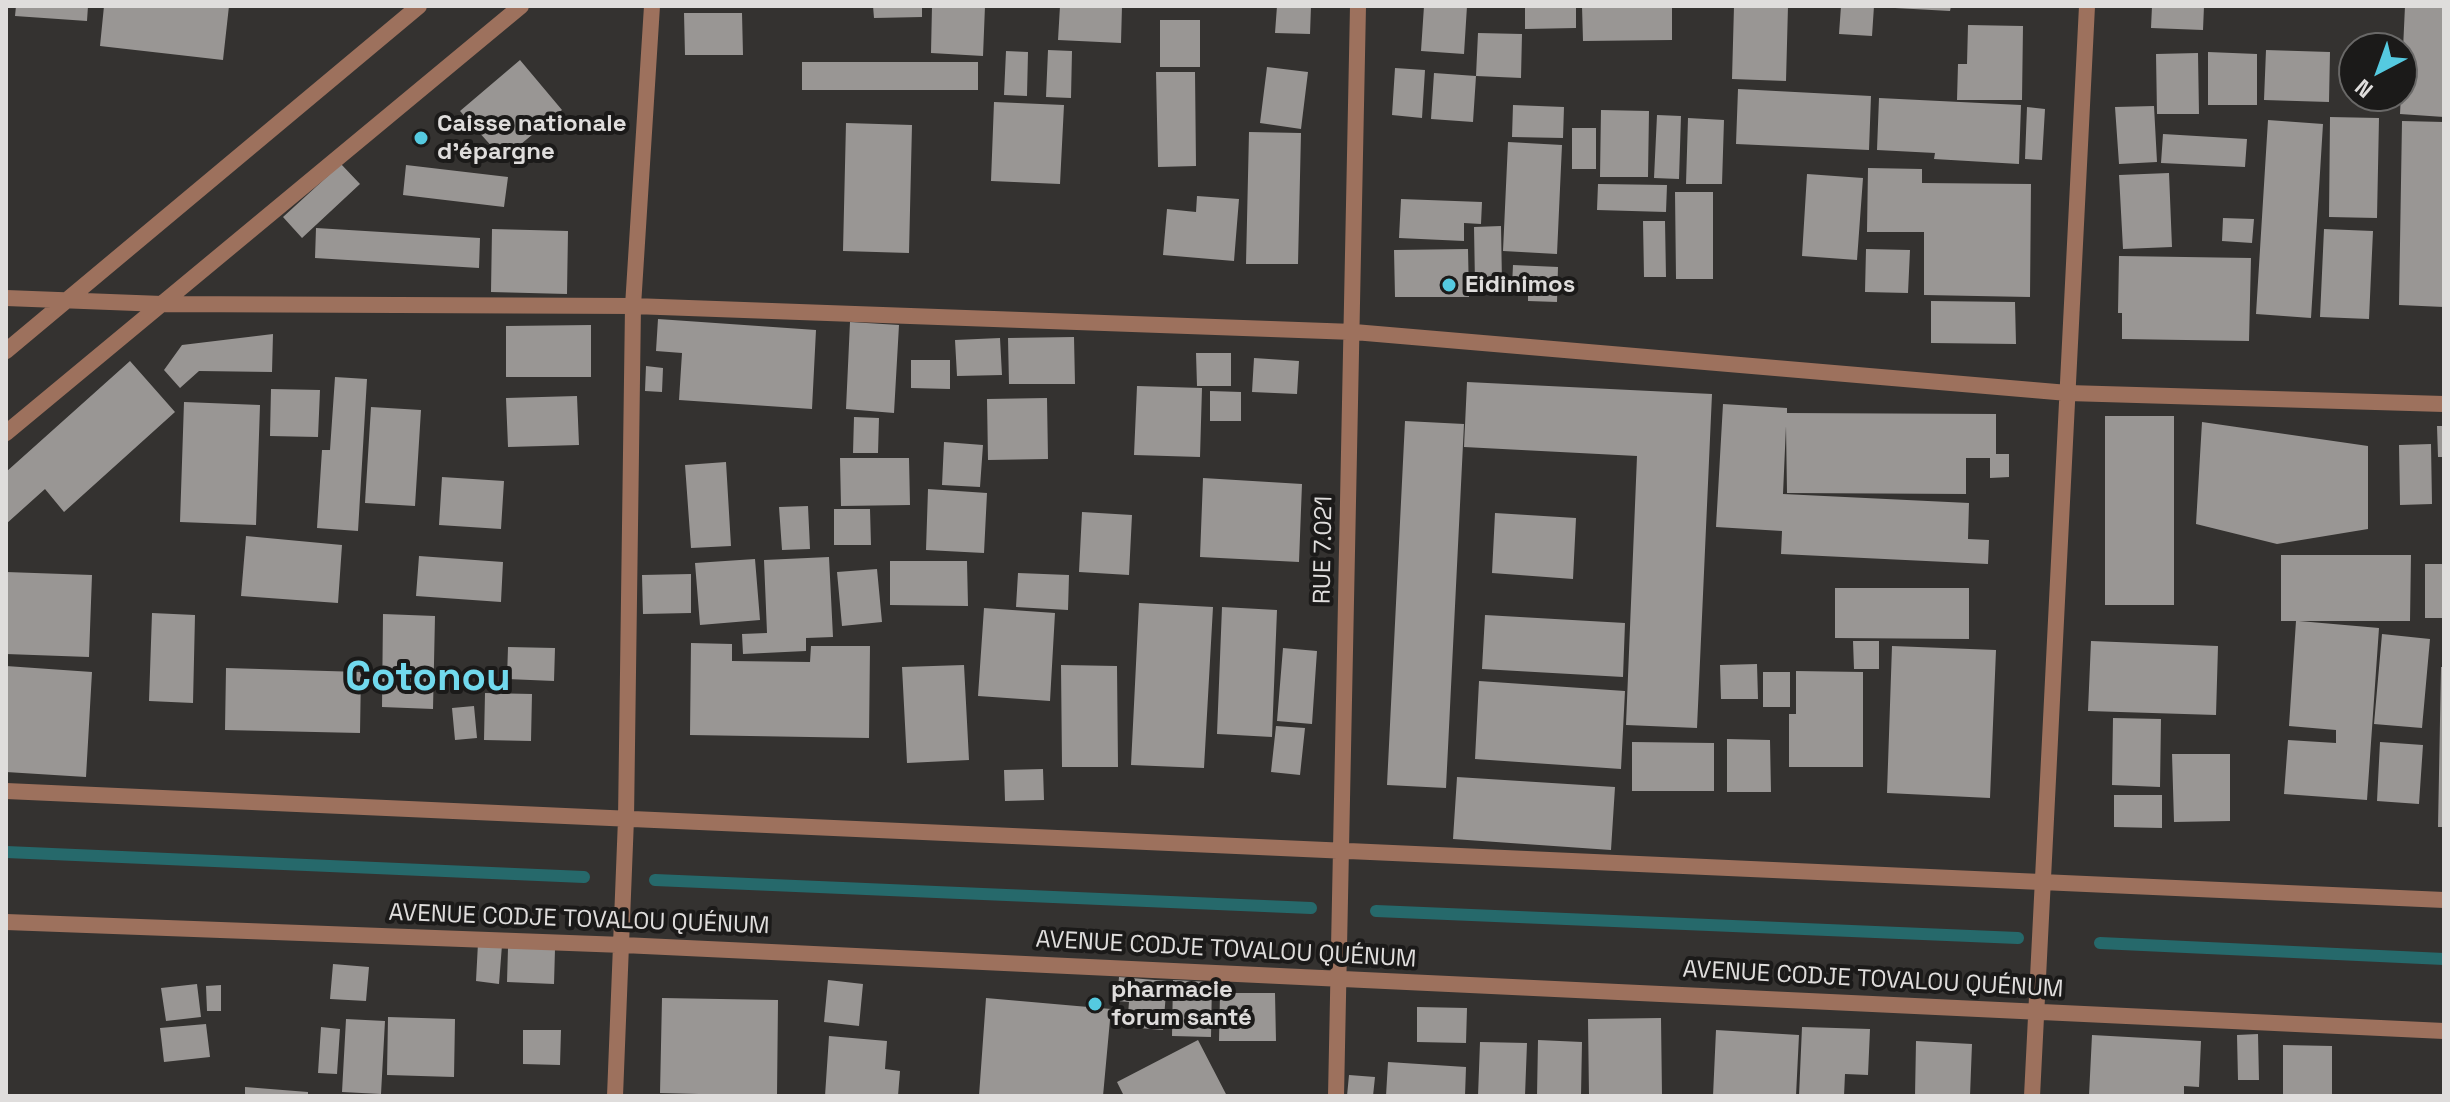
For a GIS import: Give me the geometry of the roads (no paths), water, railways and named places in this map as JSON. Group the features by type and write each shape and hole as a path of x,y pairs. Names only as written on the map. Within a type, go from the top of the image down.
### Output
{"street":[{"path":"6,351 419,6"},
{"path":"6,433 521,6"},
{"path":"615,1096 626,819 633,306 652,6"},
{"name":"RUE 7.021","path":"1336,1096 1354,332 1358,6"},
{"path":"2032,1096 2087,6"},
{"path":"6,298 162,304 633,306 1354,332 2068,393 2444,404"},
{"path":"6,791 2444,900"},
{"name":"AVENUE CODJE TOVALOU QUÉNUM","path":"6,922 623,945 2444,1031"}],"waterway":[{"path":"6,852 584,877"},
{"path":"655,880 1311,908"},
{"path":"1376,911 2018,938"},
{"path":"2100,943 2444,959"}],"place":[{"name":"Caisse nationale d'épargne","path":"421,138"},
{"name":"Eidinimos","path":"1449,285"},
{"name":"pharmacie forum santé","path":"1095,1004"}],"district":[{"name":"Cotonou","path":"428,679"}]}
